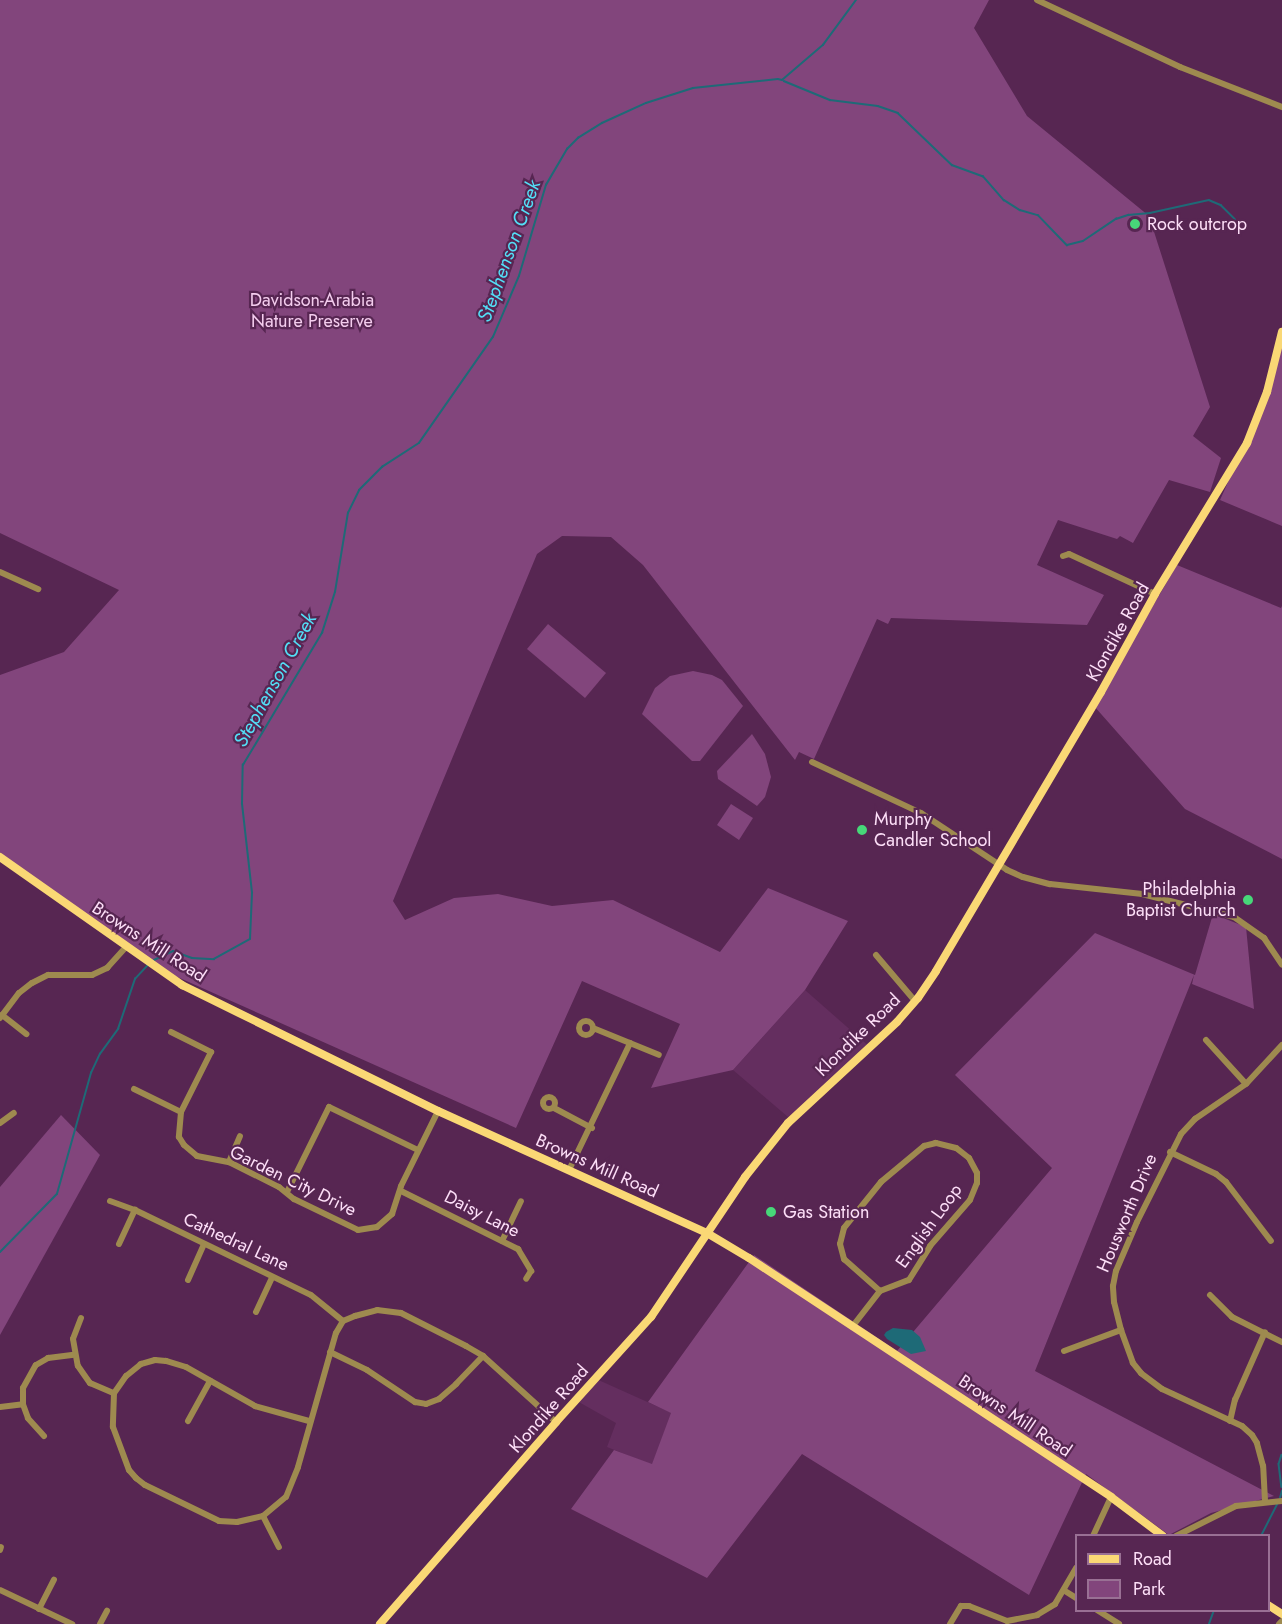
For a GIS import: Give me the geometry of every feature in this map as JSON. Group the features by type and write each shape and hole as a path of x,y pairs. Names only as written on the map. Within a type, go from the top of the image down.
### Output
{"main road":[{"name":"Klondike Road","path":"380,1624 651,1317 745,1177 788,1123 897,1022 936,971 1097,700 1155,594 1189,543 1247,443 1267,392 1282,332"},
{"name":"Browns Mill Road","path":"0,857 182,985 249,1020 438,1111 707,1233 773,1273 1111,1497 1160,1534"}],"street":[{"path":"1037,0 1169,63 1282,107"},
{"path":"1063,556 1070,554 1155,594"},
{"path":"0,572 38,589"},
{"path":"812,762 921,813 1023,878 1050,885 1142,894 1223,912 1254,928 1273,949 1282,965"},
{"path":"26,1034 1,1017 19,993 32,982 48,975 92,975 108,968 126,947"},
{"path":"876,955 915,1001"},
{"path":"27,975 32,982"},
{"path":"592,1028 659,1055"},
{"path":"171,1032 211,1052 181,1112 179,1137 171,1138"},
{"path":"1206,1041 1246,1084"},
{"path":"569,1170 592,1128 630,1043"},
{"name":"Housworth Drive","path":"1265,1502 1265,1477 1257,1443 1242,1426 1177,1398 1149,1381 1133,1363 1114,1302 1116,1271 1170,1152 1195,1119 1246,1084 1282,1045"},
{"path":"134,1089 181,1112"},
{"path":"287,1192 329,1107 418,1149"},
{"path":"554,1108 592,1128"},
{"name":"Garden City Drive","path":"179,1137 184,1145 197,1156 230,1162 287,1192 294,1199 364,1230 387,1220 418,1149 438,1111"},
{"path":"0,1123 14,1113"},
{"path":"230,1162 240,1137"},
{"name":"English Loop","path":"942,1143 956,1148 969,1158 977,1173 977,1183 970,1200 930,1246 909,1280 880,1291 849,1265 840,1252 837,1244 844,1228 866,1198 924,1146 942,1143"},
{"path":"1170,1152 1216,1174 1226,1182 1271,1240"},
{"name":"Daisy Lane","path":"400,1191 518,1249 526,1258 531,1271 526,1280"},
{"name":"Cathedral Lane","path":"110,1201 135,1210 317,1298 343,1320"},
{"path":"502,1241 521,1201"},
{"path":"119,1244 135,1210"},
{"path":"188,1280 204,1244"},
{"path":"256,1312 272,1277"},
{"path":"852,1327 880,1291"},
{"path":"1210,1295 1232,1317 1282,1342"},
{"path":"309,1421 255,1406 180,1364 154,1360 141,1364 126,1376 114,1393 113,1427 129,1470 145,1485 219,1521 237,1522 263,1516 286,1497 298,1467 330,1352 343,1320 377,1310 401,1313 483,1356 556,1422"},
{"path":"81,1318 73,1339 74,1355 78,1366 90,1383 114,1393"},
{"path":"1064,1351 1121,1330"},
{"path":"1230,1421 1235,1400 1265,1332"},
{"path":"330,1352 367,1370 416,1402 426,1404 439,1399 483,1356"},
{"path":"44,1436 34,1427 23,1404 23,1388 36,1365 54,1356 74,1355"},
{"path":"188,1421 210,1381"},
{"path":"0,1407 23,1404"},
{"path":"1094,1534 1111,1497"},
{"path":"1180,1534 1236,1506 1282,1501"},
{"path":"263,1516 279,1547"},
{"path":"950,1624 961,1606 969,1605 1007,1621 1027,1619 1046,1610 1065,1590 1075,1572"},
{"path":"39,1609 54,1580"},
{"path":"0,1590 72,1624"},
{"path":"1065,1590 1075,1597"},
{"path":"100,1624 107,1611"},
{"path":"1099,1612 1119,1624"}],"shaded area":[{"path":"805,990 871,1048 836,1082 788,1117 733,1070"},
{"path":"893,1328 912,1330 920,1337 926,1351 911,1354 887,1339 884,1335"},
{"path":"594,1378 672,1413 652,1465 607,1447 616,1423 577,1401"}],"green space":[{"name":"Davidson-Arabia Nature Preserve","path":"0,0 989,0 974,28 1027,116 1149,216 1210,407 1193,436 1221,458 1210,492 1169,480 1133,543 1120,536 1117,539 1058,520 1037,565 1104,595 1087,625 891,618 888,624 877,619 814,759 799,752 795,760 643,565 611,537 562,536 537,554 393,901 405,920 454,898 498,894 552,906 613,900 720,952 768,888 848,921 805,990 733,1070 651,1088 680,1024 582,981 516,1128 155,967 0,853 0,675 64,652 119,590 0,533"},
{"path":"1282,329 1282,526 1220,500 1266,397"},
{"path":"1177,565 1281,608 1282,606 1282,859 1185,809 1094,706"},
{"path":"548,624 606,673 585,698 527,649"},
{"path":"693,671 712,675 722,680 743,706 700,761 692,761 642,714 655,688 670,676"},
{"path":"752,734 765,754 771,777 765,797 757,806 718,779 717,771"},
{"path":"731,804 753,818 739,840 717,825"},
{"path":"1213,914 1246,927 1254,1009 1192,984 1194,975 1035,1371 1274,1496 1211,1513 1168,1534 1086,1474 1029,1595 802,1454 707,1578 571,1509 614,1450 652,1464 671,1413 648,1402 754,1255 897,1351 1052,1168 955,1075 1095,933 1195,975"},
{"path":"61,1115 100,1155 0,1335 0,1187"}],"waterway":[{"name":"Stephenson Creek","path":"154,960 173,951 192,958 214,959 250,939 252,893 242,804 243,765 322,633 335,592 348,513 359,490 382,467 419,443 493,337 519,276 546,185 567,149 578,138 602,123 646,103 693,88 782,80 823,45 856,0"},
{"path":"784,81 830,100 878,106 898,113 952,165 983,176 1004,200 1020,210 1038,215 1067,245 1083,241 1116,219 1128,215 1150,213 1209,200 1221,205 1236,220"},
{"name":"Stephenson Creek","path":"0,1252 57,1194 91,1073 100,1054 118,1029 135,979 148,965"},
{"path":"1282,1455 1279,1464 1282,1487"},
{"path":"1280,1498 1282,1491"},
{"path":"1262,1534 1278,1503"},
{"path":"1209,1624 1213,1612"}],"place":[{"name":"Rock outcrop","path":"1135,224"},
{"name":"Murphy Candler School","path":"862,830"},
{"name":"Philadelphia Baptist Church","path":"1248,900"},
{"name":"Gas Station","path":"771,1212"}]}
